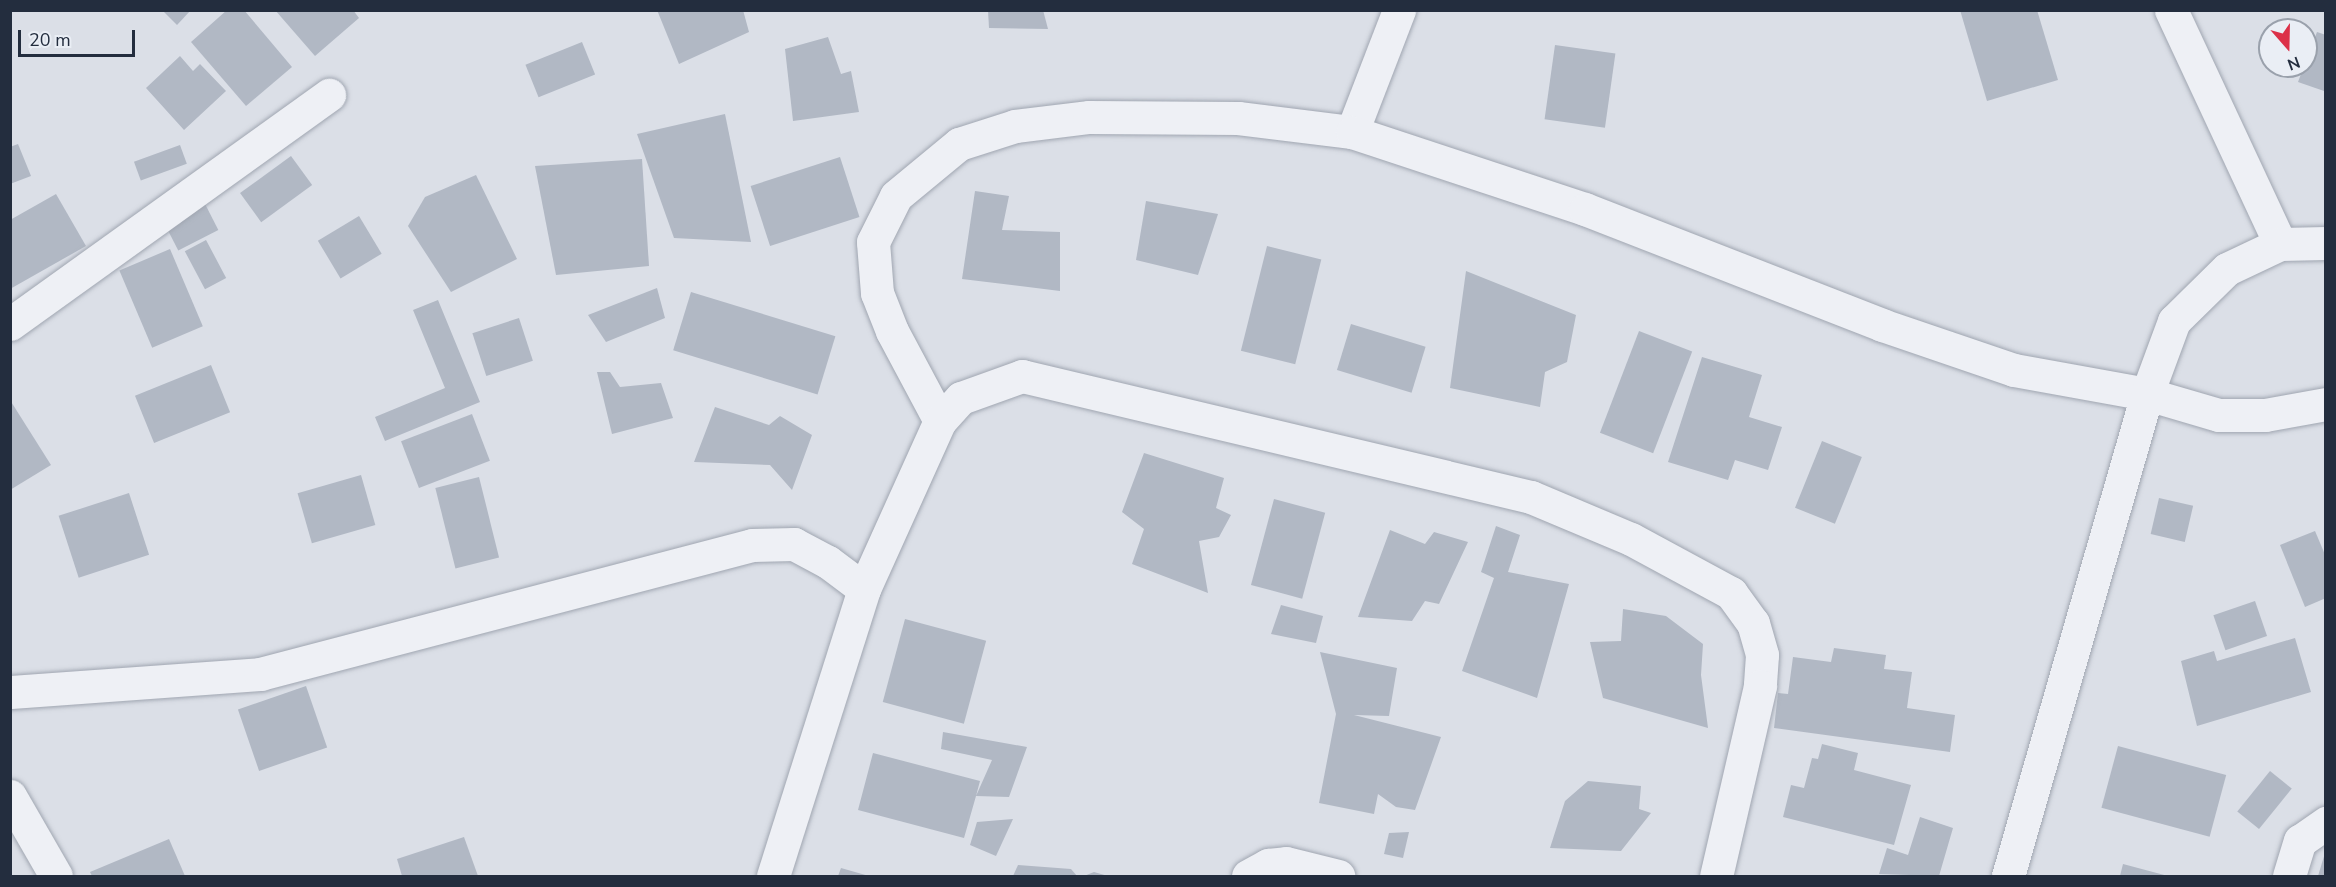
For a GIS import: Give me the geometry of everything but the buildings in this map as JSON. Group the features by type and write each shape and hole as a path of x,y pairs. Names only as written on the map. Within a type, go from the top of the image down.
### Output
{"street":[{"path":"1352,132 1399,10"},
{"path":"2171,10 2280,244"},
{"path":"10,324 328,95"},
{"path":"940,421 892,331 877,292 873,242 896,196 959,144 1015,126 1089,117 1238,118 1352,132 1586,208 1882,325 2014,370 2146,394 2219,415 2265,415 2325,404"},
{"path":"2008,876 2146,394 2174,321 2227,269 2280,244 2325,243"},
{"path":"773,876 864,589 940,421 961,398 1022,376 1531,497 1630,539 1731,593 1753,623 1762,655 1760,686 1716,876"},
{"path":"10,692 260,674 752,545 794,544 828,562 864,589"},
{"path":"10,796 56,876"},
{"path":"2289,876 2300,841 2325,823"},
{"path":"1248,876 1268,865 1286,863 1338,876"}]}
